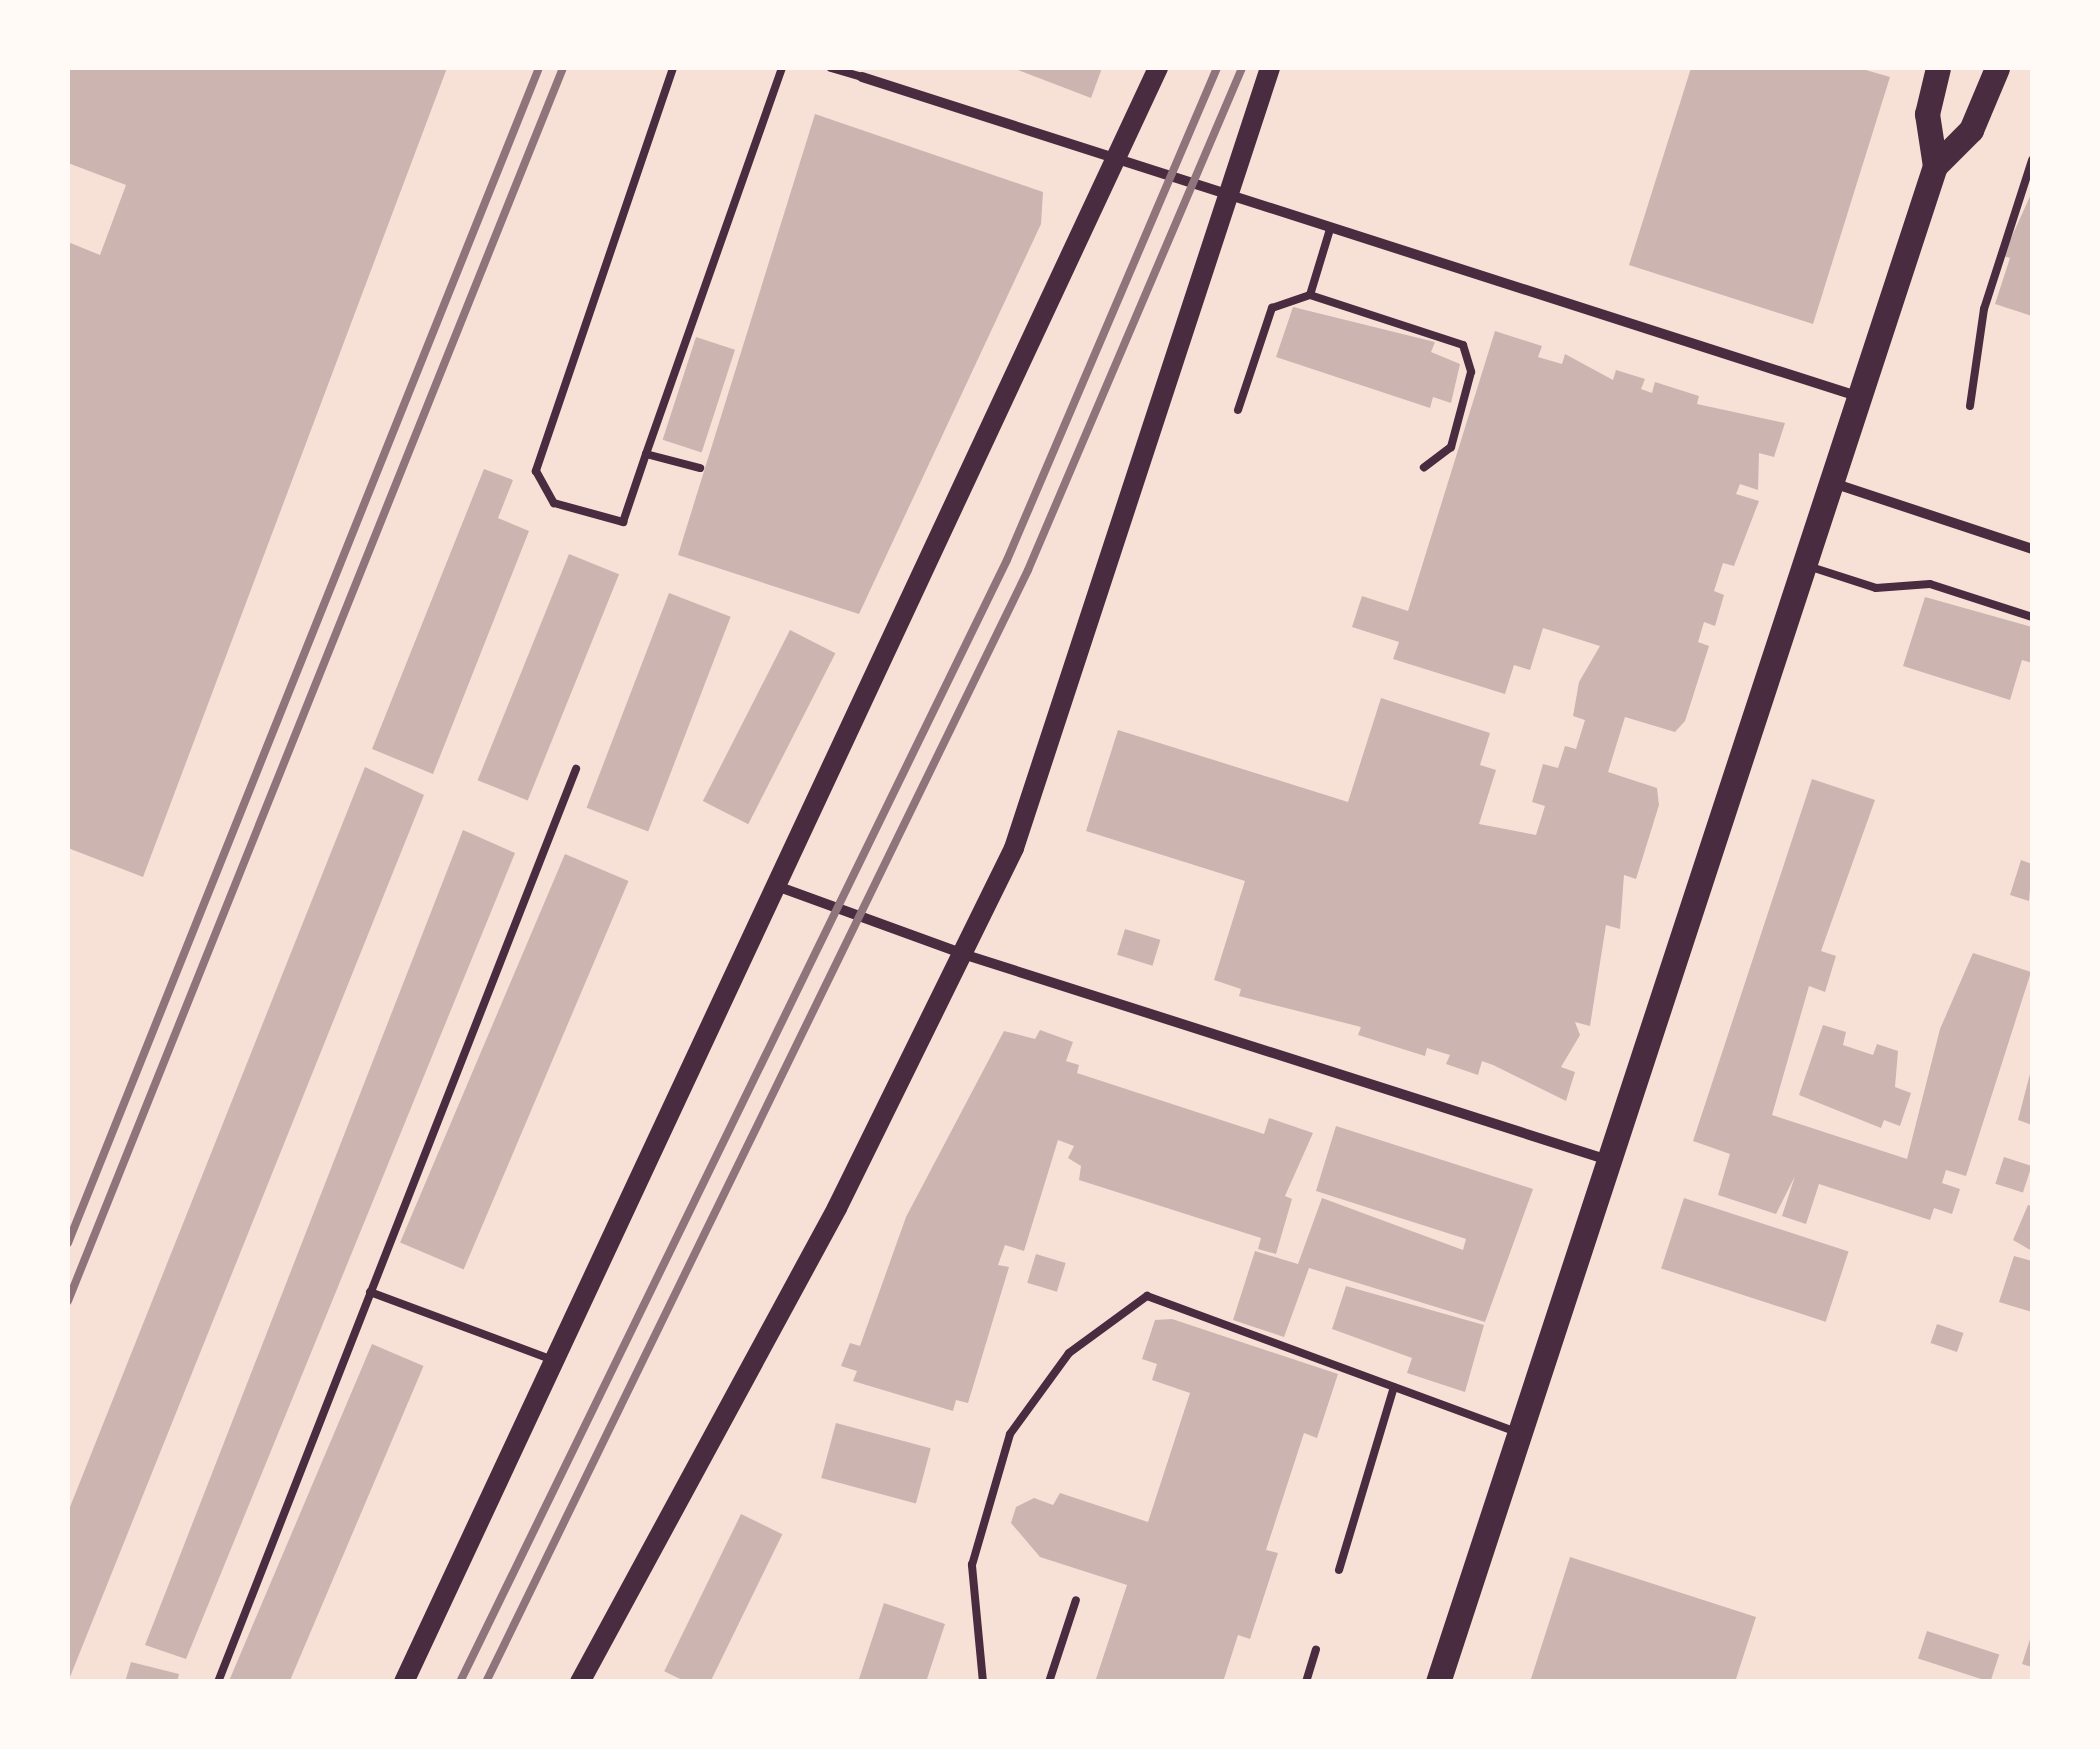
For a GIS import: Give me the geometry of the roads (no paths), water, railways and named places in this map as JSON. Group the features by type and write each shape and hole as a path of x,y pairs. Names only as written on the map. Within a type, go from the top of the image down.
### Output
{"main road":[{"path":"404,1682 773,884 1121,160 1158,68"},
{"path":"580,1682 966,956 1079,666 1224,196 1270,68"},
{"path":"1936,166 1927,114 1938,68"},
{"path":"1438,1682 1936,166 1971,130 1997,68"}],"street":[{"path":"862,77 1860,397"},
{"path":"1832,482 2032,549"},
{"path":"773,884 966,956 1610,1160"}],"lane":[{"path":"673,68 536,471 554,503 623,522 782,68"},
{"path":"831,68 862,77"},
{"path":"1970,406 1984,309 2032,160"},
{"path":"1310,295 1330,230"},
{"path":"1238,410 1272,308 1310,295 1463,344 1471,372 1451,447 1424,467"},
{"path":"646,454 700,468"},
{"path":"1804,565 1876,588 1930,584 2032,617"},
{"path":"218,1682 576,770"},
{"path":"370,1292 553,1360"},
{"path":"982,1682 972,1565 986,1498 1031,1400 1107,1319 1147,1296 1520,1433"},
{"path":"1340,1570 1394,1387"},
{"path":"1049,1682 1076,1600"},
{"path":"1306,1682 1316,1650"}],"railway":[{"path":"68,1243 539,68"},
{"path":"68,1301 563,68"},
{"path":"460,1682 1007,560 1217,68"},
{"path":"486,1682 1028,570 1242,68"}]}
